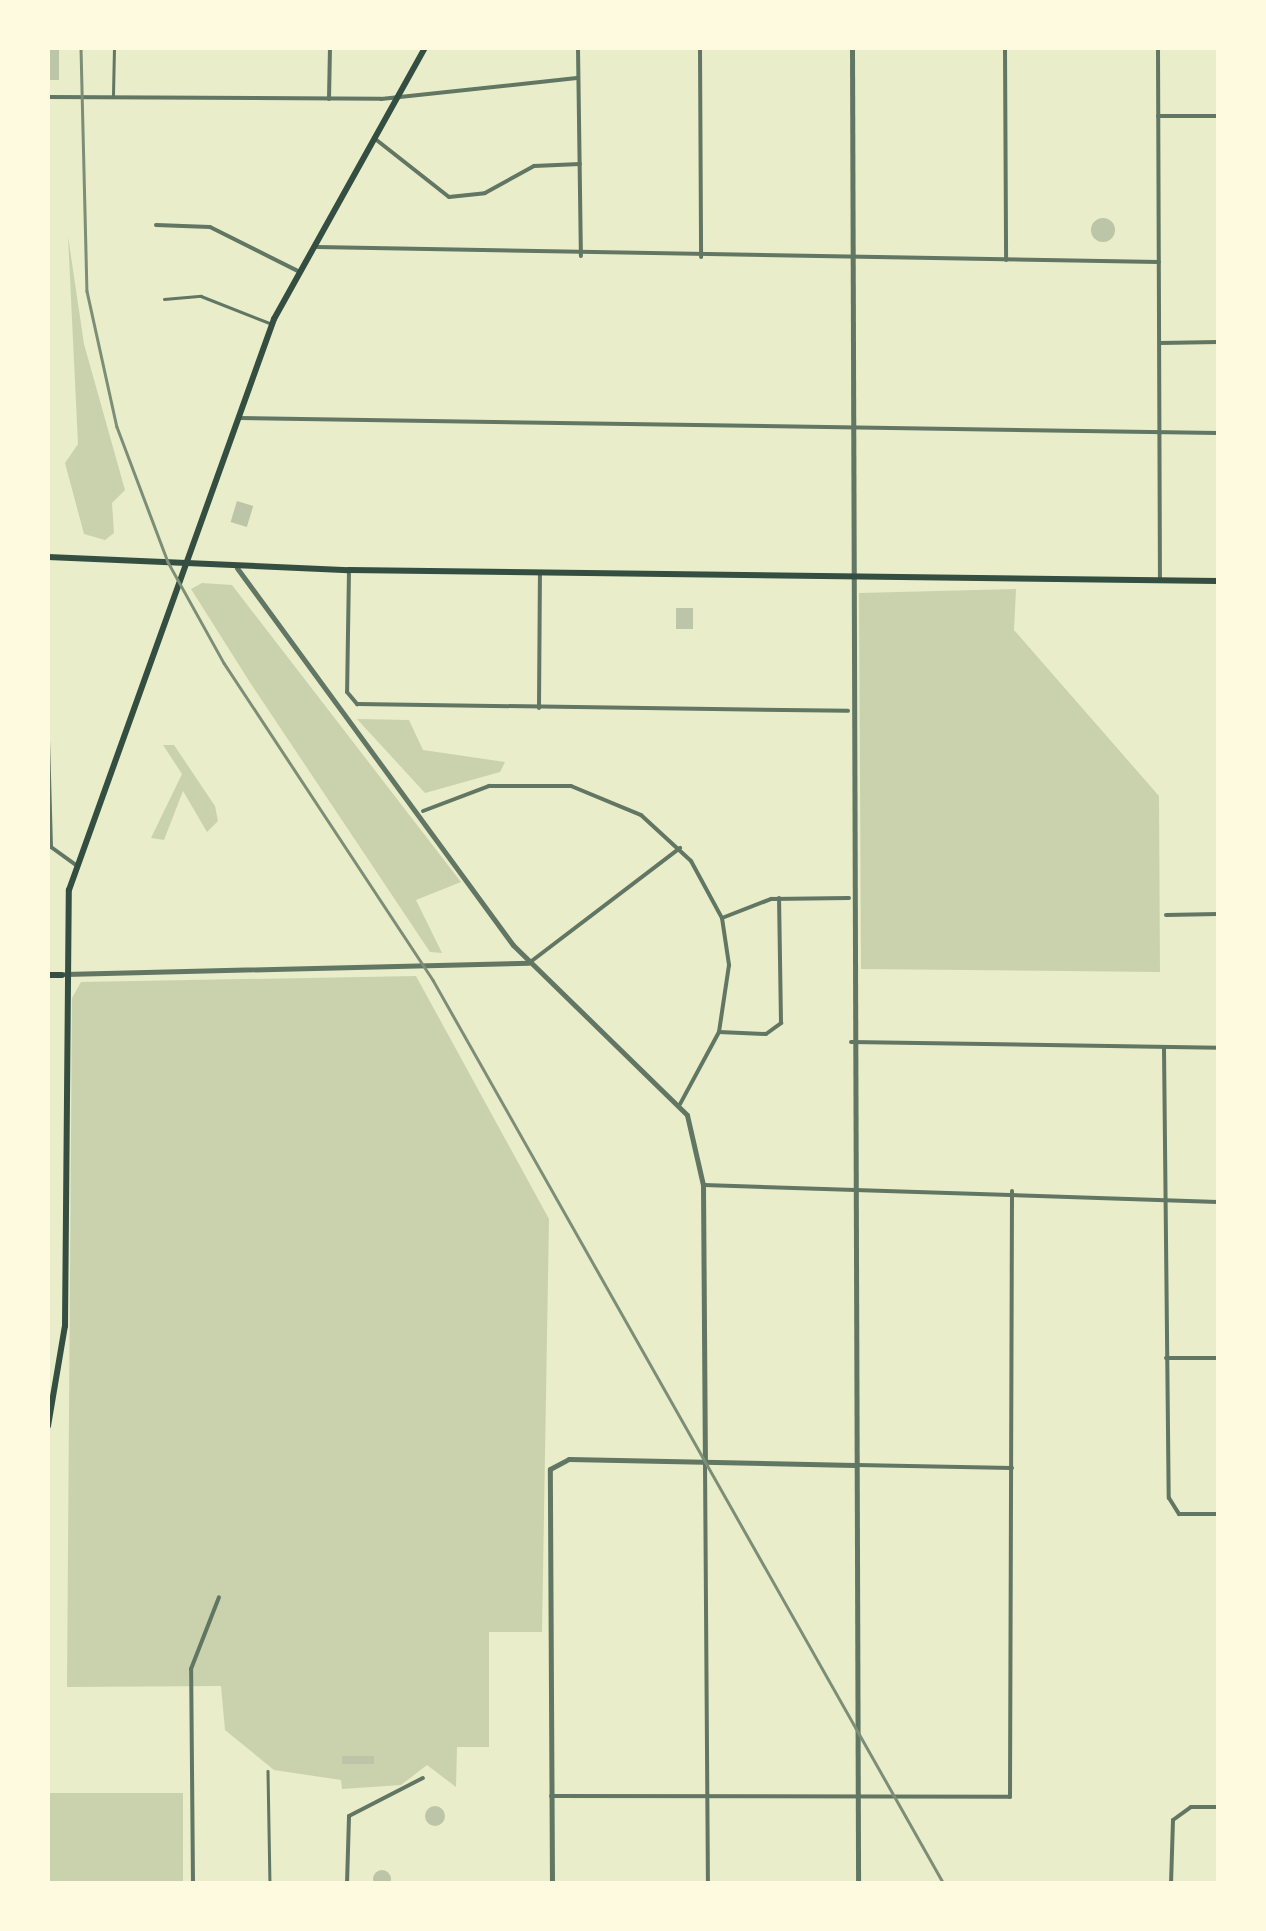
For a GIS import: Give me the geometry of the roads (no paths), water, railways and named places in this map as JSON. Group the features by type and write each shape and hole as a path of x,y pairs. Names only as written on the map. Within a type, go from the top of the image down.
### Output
{"main road":[{"path":"48,1426 65,1326 62,974 76,865 182,562 272,324 425,48"},
{"path":"48,557 236,568 1218,581"},
{"path":"48,975 62,974"}],"street":[{"path":"329,100 330,48"},
{"path":"578,48 581,256"},
{"path":"700,48 701,257"},
{"path":"852,48 854,258 848,711 858,1884"},
{"path":"1005,48 1006,260"},
{"path":"1158,48 1160,581"},
{"path":"48,97 329,100 578,78"},
{"path":"1158,116 1218,116"},
{"path":"374,138 449,197 486,193 534,166 580,164"},
{"path":"156,225 210,226 298,271"},
{"path":"313,245 581,256 1159,262"},
{"path":"1160,342 1218,342"},
{"path":"237,418 1218,433"},
{"path":"236,568 336,712 423,811 528,963 680,1104 703,1185 708,1884"},
{"path":"349,570 350,701 539,708 848,711"},
{"path":"539,708 540,573"},
{"path":"48,740 51,848 76,865"},
{"path":"423,811 489,786 555,783 628,808 680,848 722,918 729,966 719,1032 680,1104"},
{"path":"62,974 528,963 680,848"},
{"path":"722,918 779,898 850,898"},
{"path":"719,1032 766,1034 781,1023 779,898"},
{"path":"1166,915 1218,914"},
{"path":"850,1042 1218,1048"},
{"path":"1164,1048 1166,1358 1172,1510 1218,1514"},
{"path":"703,1185 1012,1191 1218,1202"},
{"path":"552,1796 858,1800 1010,1797 1012,1191"},
{"path":"1166,1358 1218,1358"},
{"path":"552,1884 553,1465 705,1462 1012,1468"},
{"path":"193,1884 191,1669 219,1597"},
{"path":"346,1884 346,1820 423,1778"},
{"path":"1171,1884 1173,1820 1191,1807 1218,1807"}],"lane":[{"path":"112,96 114,48"},
{"path":"164,299 201,296 272,324"},
{"path":"268,1770 270,1884"}],"railway":[{"path":"81,48 87,291 117,427 168,562 224,663 433,980 944,1884"}]}
